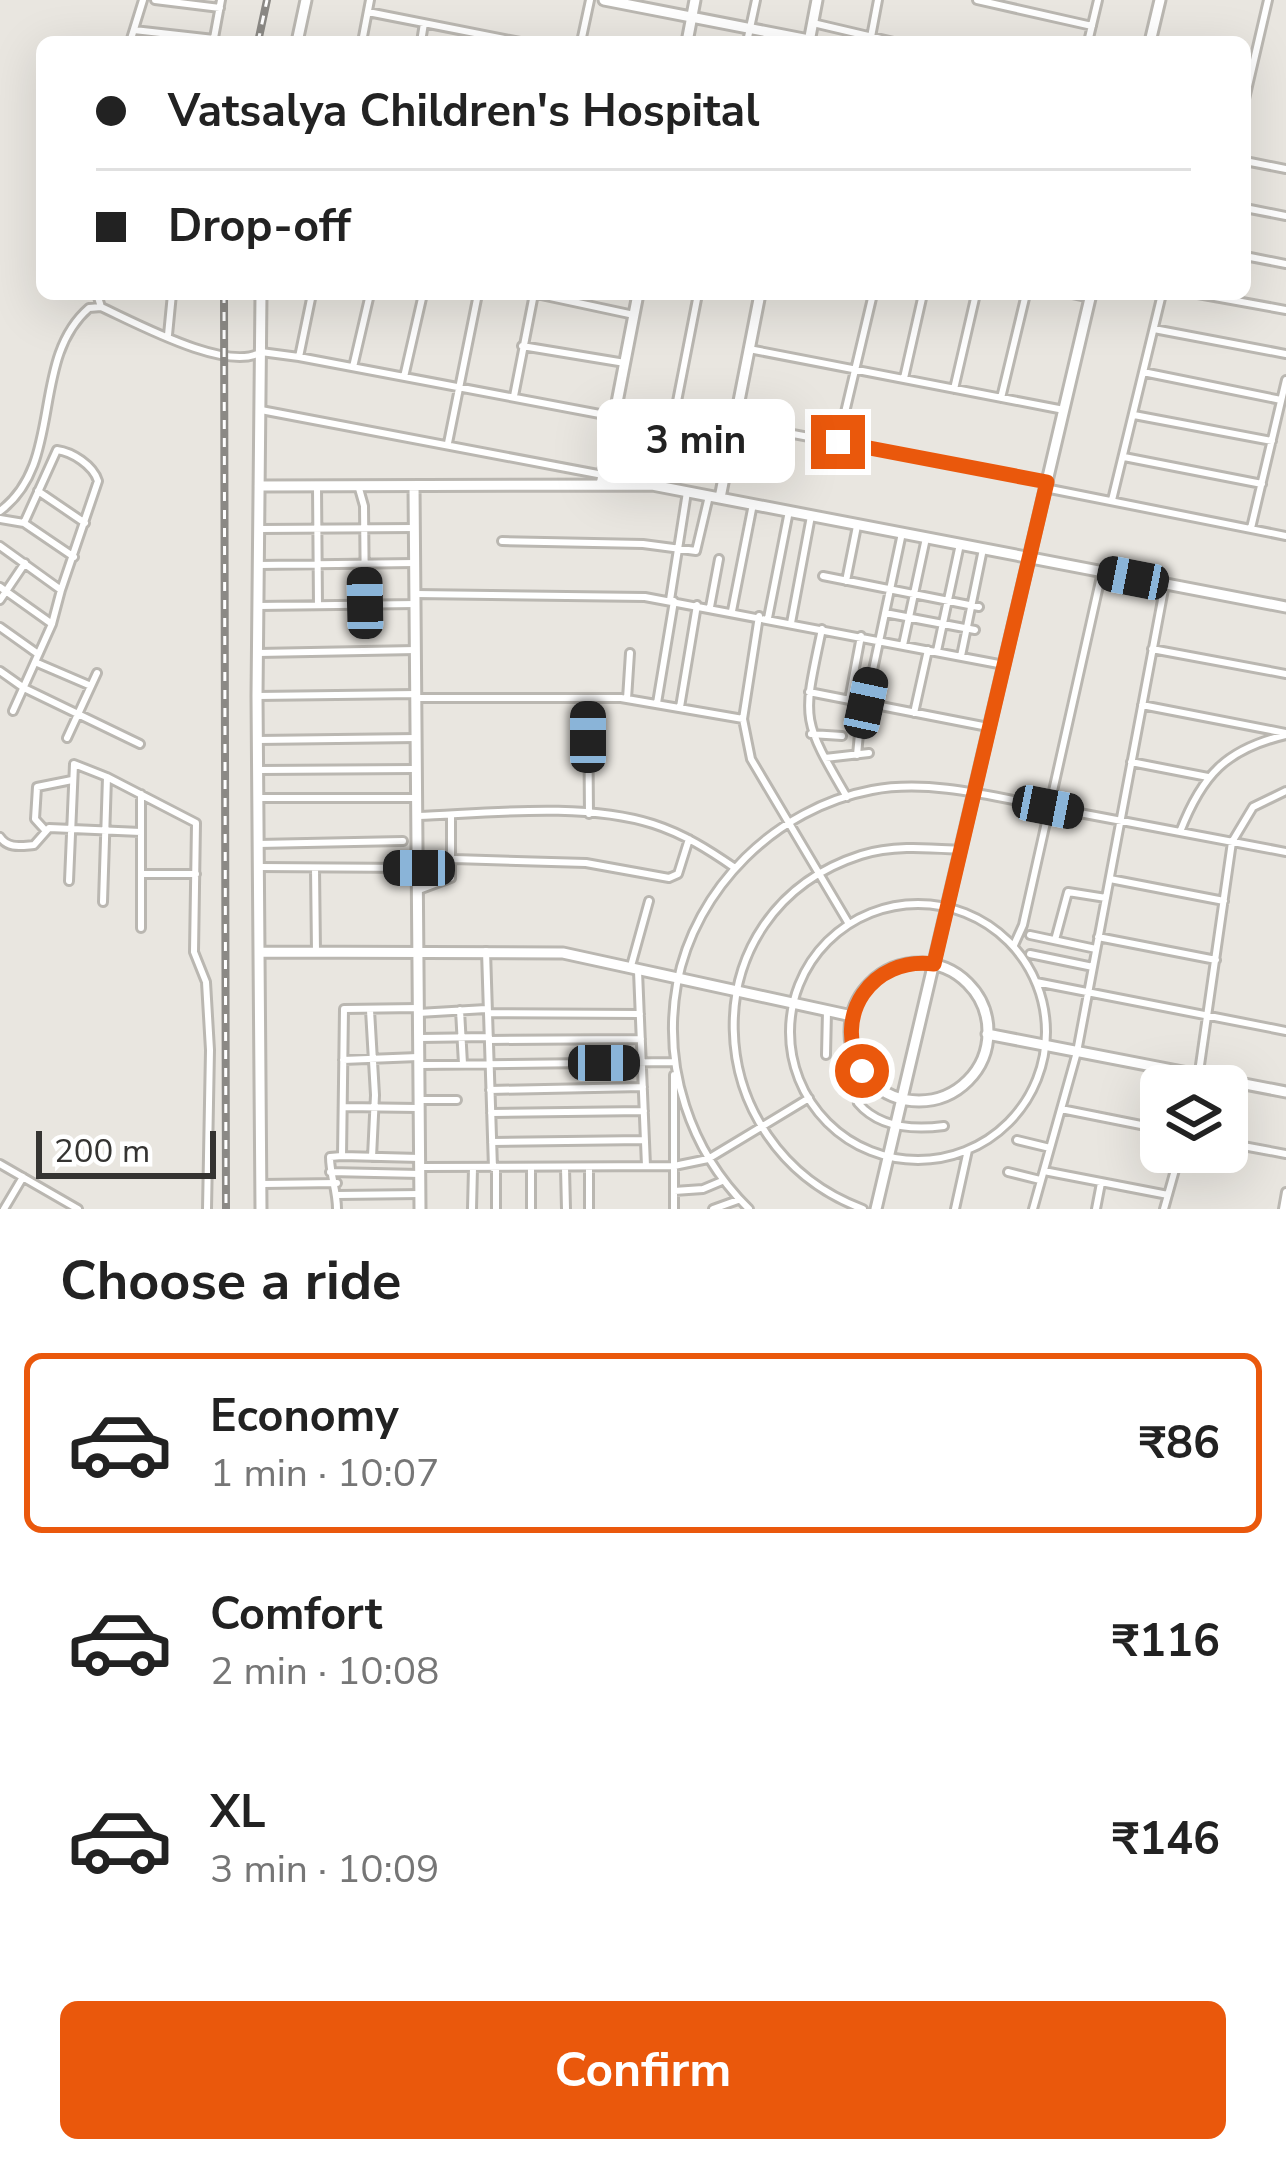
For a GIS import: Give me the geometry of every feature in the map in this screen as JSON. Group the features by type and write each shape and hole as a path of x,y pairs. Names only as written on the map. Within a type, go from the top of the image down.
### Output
{"street":[{"path":"132,36 142,0"},
{"path":"154,0 221,4 215,36"},
{"path":"298,36 306,0"},
{"path":"363,36 370,0"},
{"path":"582,36 590,0"},
{"path":"604,0 786,36"},
{"path":"688,36 695,0"},
{"path":"748,36 756,0"},
{"path":"810,36 817,0"},
{"path":"871,36 878,0"},
{"path":"977,0 1092,26"},
{"path":"1090,36 1098,0"},
{"path":"1153,36 1162,0"},
{"path":"1251,73 1268,0"},
{"path":"368,12 473,36"},
{"path":"422,36 424,23"},
{"path":"812,23 867,36"},
{"path":"134,30 182,36"},
{"path":"1251,162 1286,169"},
{"path":"1251,209 1286,216"},
{"path":"1251,257 1286,264"},
{"path":"99,300 101,308"},
{"path":"168,335 171,300"},
{"path":"261,300 257,696 261,1209"},
{"path":"299,357 311,300"},
{"path":"353,367 369,300"},
{"path":"404,377 422,300"},
{"path":"448,445 477,300"},
{"path":"514,397 534,300"},
{"path":"565,300 634,314"},
{"path":"602,480 637,300"},
{"path":"672,428 697,300"},
{"path":"502,541 596,541 698,550 732,439 759,300"},
{"path":"838,442 872,300"},
{"path":"903,379 922,300"},
{"path":"954,388 975,300"},
{"path":"1001,398 1025,300"},
{"path":"879,1209 1091,300"},
{"path":"1048,485 1091,300"},
{"path":"1112,501 1161,300"},
{"path":"1231,300 1286,310"},
{"path":"74,557 24,523 0,515 35,461 64,345 79,316 89,308 101,308 218,357 254,357 261,352 299,357 732,439"},
{"path":"1154,329 1286,354"},
{"path":"522,346 625,363"},
{"path":"749,349 1064,410"},
{"path":"1143,372 1281,400"},
{"path":"1251,529 1286,380"},
{"path":"261,410 602,480 652,485 1286,607"},
{"path":"1133,415 1272,441"},
{"path":"735,423 1286,536"},
{"path":"13,711 52,624 98,481 86,464 56,450 24,523"},
{"path":"1123,457 1262,484"},
{"path":"259,486 602,480"},
{"path":"358,485 364,506 365,603"},
{"path":"414,486 420,1209"},
{"path":"316,487 318,605"},
{"path":"38,491 85,523"},
{"path":"657,703 687,492"},
{"path":"732,611 753,504"},
{"path":"789,512 743,719 751,759 849,924"},
{"path":"791,622 811,516"},
{"path":"846,581 858,525"},
{"path":"259,529 415,528"},
{"path":"857,754 902,533"},
{"path":"903,645 926,538"},
{"path":"914,713 943,624 960,544"},
{"path":"0,546 61,590"},
{"path":"962,656 976,606 983,549"},
{"path":"950,908 1032,558"},
{"path":"710,607 719,559"},
{"path":"0,600 3,589 25,563"},
{"path":"259,565 415,563"},
{"path":"1014,945 1102,572"},
{"path":"823,577 976,606"},
{"path":"1034,1209 1077,1052 1165,584"},
{"path":"3,589 52,624"},
{"path":"258,606 591,594 672,600 1004,664"},
{"path":"680,707 697,604"},
{"path":"885,613 971,629"},
{"path":"0,627 37,658 91,686"},
{"path":"822,629 807,710 811,734 847,797"},
{"path":"849,700 861,636"},
{"path":"258,653 416,650"},
{"path":"1152,650 1286,674"},
{"path":"627,699 630,652"},
{"path":"0,670 24,688 140,744"},
{"path":"67,737 97,673"},
{"path":"809,692 989,728"},
{"path":"257,696 627,699 743,719"},
{"path":"588,698 589,814"},
{"path":"1142,705 1286,734"},
{"path":"811,734 842,736"},
{"path":"1180,832 1208,777 1245,748 1286,734"},
{"path":"257,740 418,738"},
{"path":"824,758 869,753"},
{"path":"1131,762 1208,777"},
{"path":"69,881 76,764 196,823 194,952 206,982 210,1050 207,1209"},
{"path":"258,770 418,769"},
{"path":"103,902 107,777"},
{"path":"72,780 37,788 35,819 45,830 141,832"},
{"path":"674,1209 672,1028 679,976 700,917 735,868 788,824 847,797 914,787 976,793 1286,852"},
{"path":"1200,1065 1232,842 1253,807 1286,791"},
{"path":"141,793 141,928"},
{"path":"258,798 418,798"},
{"path":"418,816 589,814 651,823 689,838 735,868"},
{"path":"419,890 448,882 454,859 451,815"},
{"path":"0,837 10,845 34,845 45,830"},
{"path":"454,859 586,862 669,878 678,874 689,838"},
{"path":"258,844 403,841"},
{"path":"863,1209 795,1170 760,1127 736,1063 732,1028 738,990 757,937 779,908 819,875 864,854 894,848 961,850"},
{"path":"259,868 419,868"},
{"path":"315,868 316,952"},
{"path":"141,874 196,874"},
{"path":"1109,879 1224,901"},
{"path":"1055,940 1068,892 1106,898"},
{"path":"646,1166 634,966 649,902"},
{"path":"901,905 950,908 992,927 1014,945 1036,982 1047,1046 1022,1108 990,1139 942,1158 891,1156 842,1134 809,1098 790,1046 794,1003 818,951 849,924 875,910 901,905"},
{"path":"1030,935 1096,949"},
{"path":"1098,937 1216,960"},
{"path":"259,952 563,953 852,1016"},
{"path":"486,952 496,1209"},
{"path":"1030,953 1093,967"},
{"path":"900,965 936,965 974,990 988,1034 976,1070 958,1089 931,1100 904,1100 874,1084 862,1071 851,1046 852,1016 860,996 878,976 900,965"},
{"path":"1036,982 1286,1031"},
{"path":"342,1156 344,1009 640,1014"},
{"path":"370,1010 375,1107 372,1157"},
{"path":"460,1010 463,1064"},
{"path":"826,1055 827,1010"},
{"path":"988,1034 1140,1067"},
{"path":"417,1039 640,1040"},
{"path":"343,1060 463,1064 674,1061"},
{"path":"674,1061 708,1160 749,1209"},
{"path":"874,1084 858,1106 898,1126 944,1126"},
{"path":"1248,1087 1286,1092"},
{"path":"490,1090 643,1088"},
{"path":"330,1172 674,1166 708,1160 809,1098"},
{"path":"344,1108 457,1100"},
{"path":"1061,1109 1140,1126"},
{"path":"491,1113 644,1111"},
{"path":"492,1142 645,1140"},
{"path":"1017,1140 1051,1148"},
{"path":"1248,1147 1286,1154"},
{"path":"955,1209 968,1150"},
{"path":"337,1209 330,1157 372,1157 420,1167"},
{"path":"0,1164 78,1209"},
{"path":"589,1209 590,1167"},
{"path":"472,1168 472,1209"},
{"path":"531,1168 531,1209"},
{"path":"565,1168 566,1209"},
{"path":"1008,1172 1168,1195"},
{"path":"1164,1209 1174,1173"},
{"path":"370,1174 370,1194"},
{"path":"5,1207 23,1178"},
{"path":"674,1192 722,1181"},
{"path":"1096,1209 1101,1182"},
{"path":"261,1184 337,1183"},
{"path":"1282,1209 1286,1192"},
{"path":"337,1195 420,1194"},
{"path":"713,1209 739,1199"}],"railway":[{"path":"259,36 267,0"},
{"path":"224,300 226,1209"}],"route":[{"path":"838,442 1047,482 934,964 900,965 878,976 860,996 850,1032 862,1071"}]}
